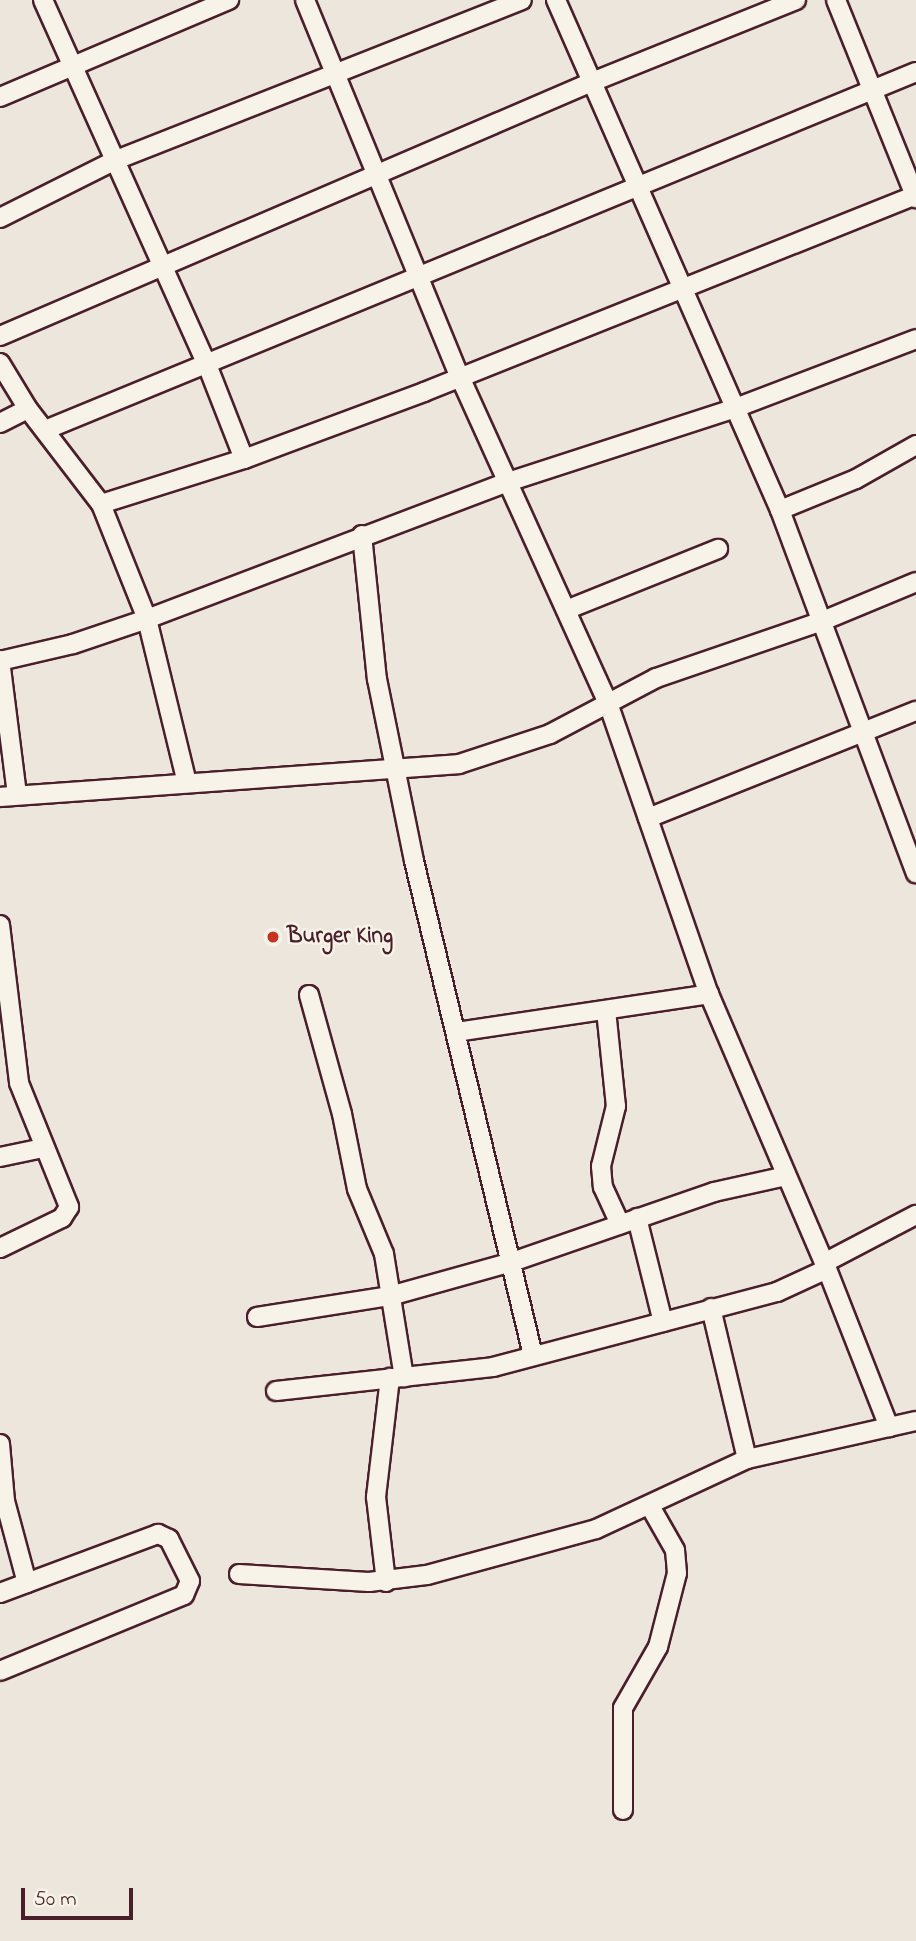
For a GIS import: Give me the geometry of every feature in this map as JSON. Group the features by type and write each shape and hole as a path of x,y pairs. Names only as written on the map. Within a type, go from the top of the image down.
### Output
{"street":[{"path":"43,0 206,362 244,459"},
{"path":"0,97 70,65 229,0"},
{"path":"305,0 379,173 418,278 460,377 608,703 709,994 826,1266 889,1427"},
{"path":"0,218 116,160 522,0"},
{"path":"556,0 733,410 780,510 820,622 866,730 916,873"},
{"path":"0,336 164,268 592,82 796,0"},
{"path":"102,504 244,459 682,291 916,196 836,0"},
{"path":"45,430 916,72"},
{"path":"916,339 733,410 508,482 73,645 0,660 9,795 396,771 459,764 514,749 656,678 820,622 916,582"},
{"path":"0,363 28,409 102,504 146,619 187,783"},
{"path":"0,423 28,409"},
{"path":"780,510 856,479 916,445"},
{"path":"362,535 372,646 441,987 456,1032 533,1355"},
{"path":"566,610 718,549"},
{"path":"648,818 916,711"},
{"path":"0,925 19,1083 43,1148 68,1202 68,1212 0,1248"},
{"path":"456,1032 709,994"},
{"path":"309,995 342,1114 357,1189 384,1254 390,1296 397,1377 376,1497 386,1582"},
{"path":"606,1010 617,1105 601,1166 603,1187 628,1221 663,1322"},
{"path":"0,1157 43,1148"},
{"path":"257,1317 390,1296 512,1262 714,1192 786,1177"},
{"path":"276,1391 493,1367 777,1292 916,1215"},
{"path":"711,1308 747,1459"},
{"path":"239,1574 386,1582 426,1576 596,1529 651,1508 747,1459 916,1421"},
{"path":"0,1444 5,1501 27,1583"},
{"path":"623,1810 623,1708 658,1647 677,1573 675,1550 651,1508"},
{"path":"0,1593 158,1534 169,1539 190,1581 184,1595 0,1671"}],"place":[{"name":"Burger King","path":"273,937"}]}
